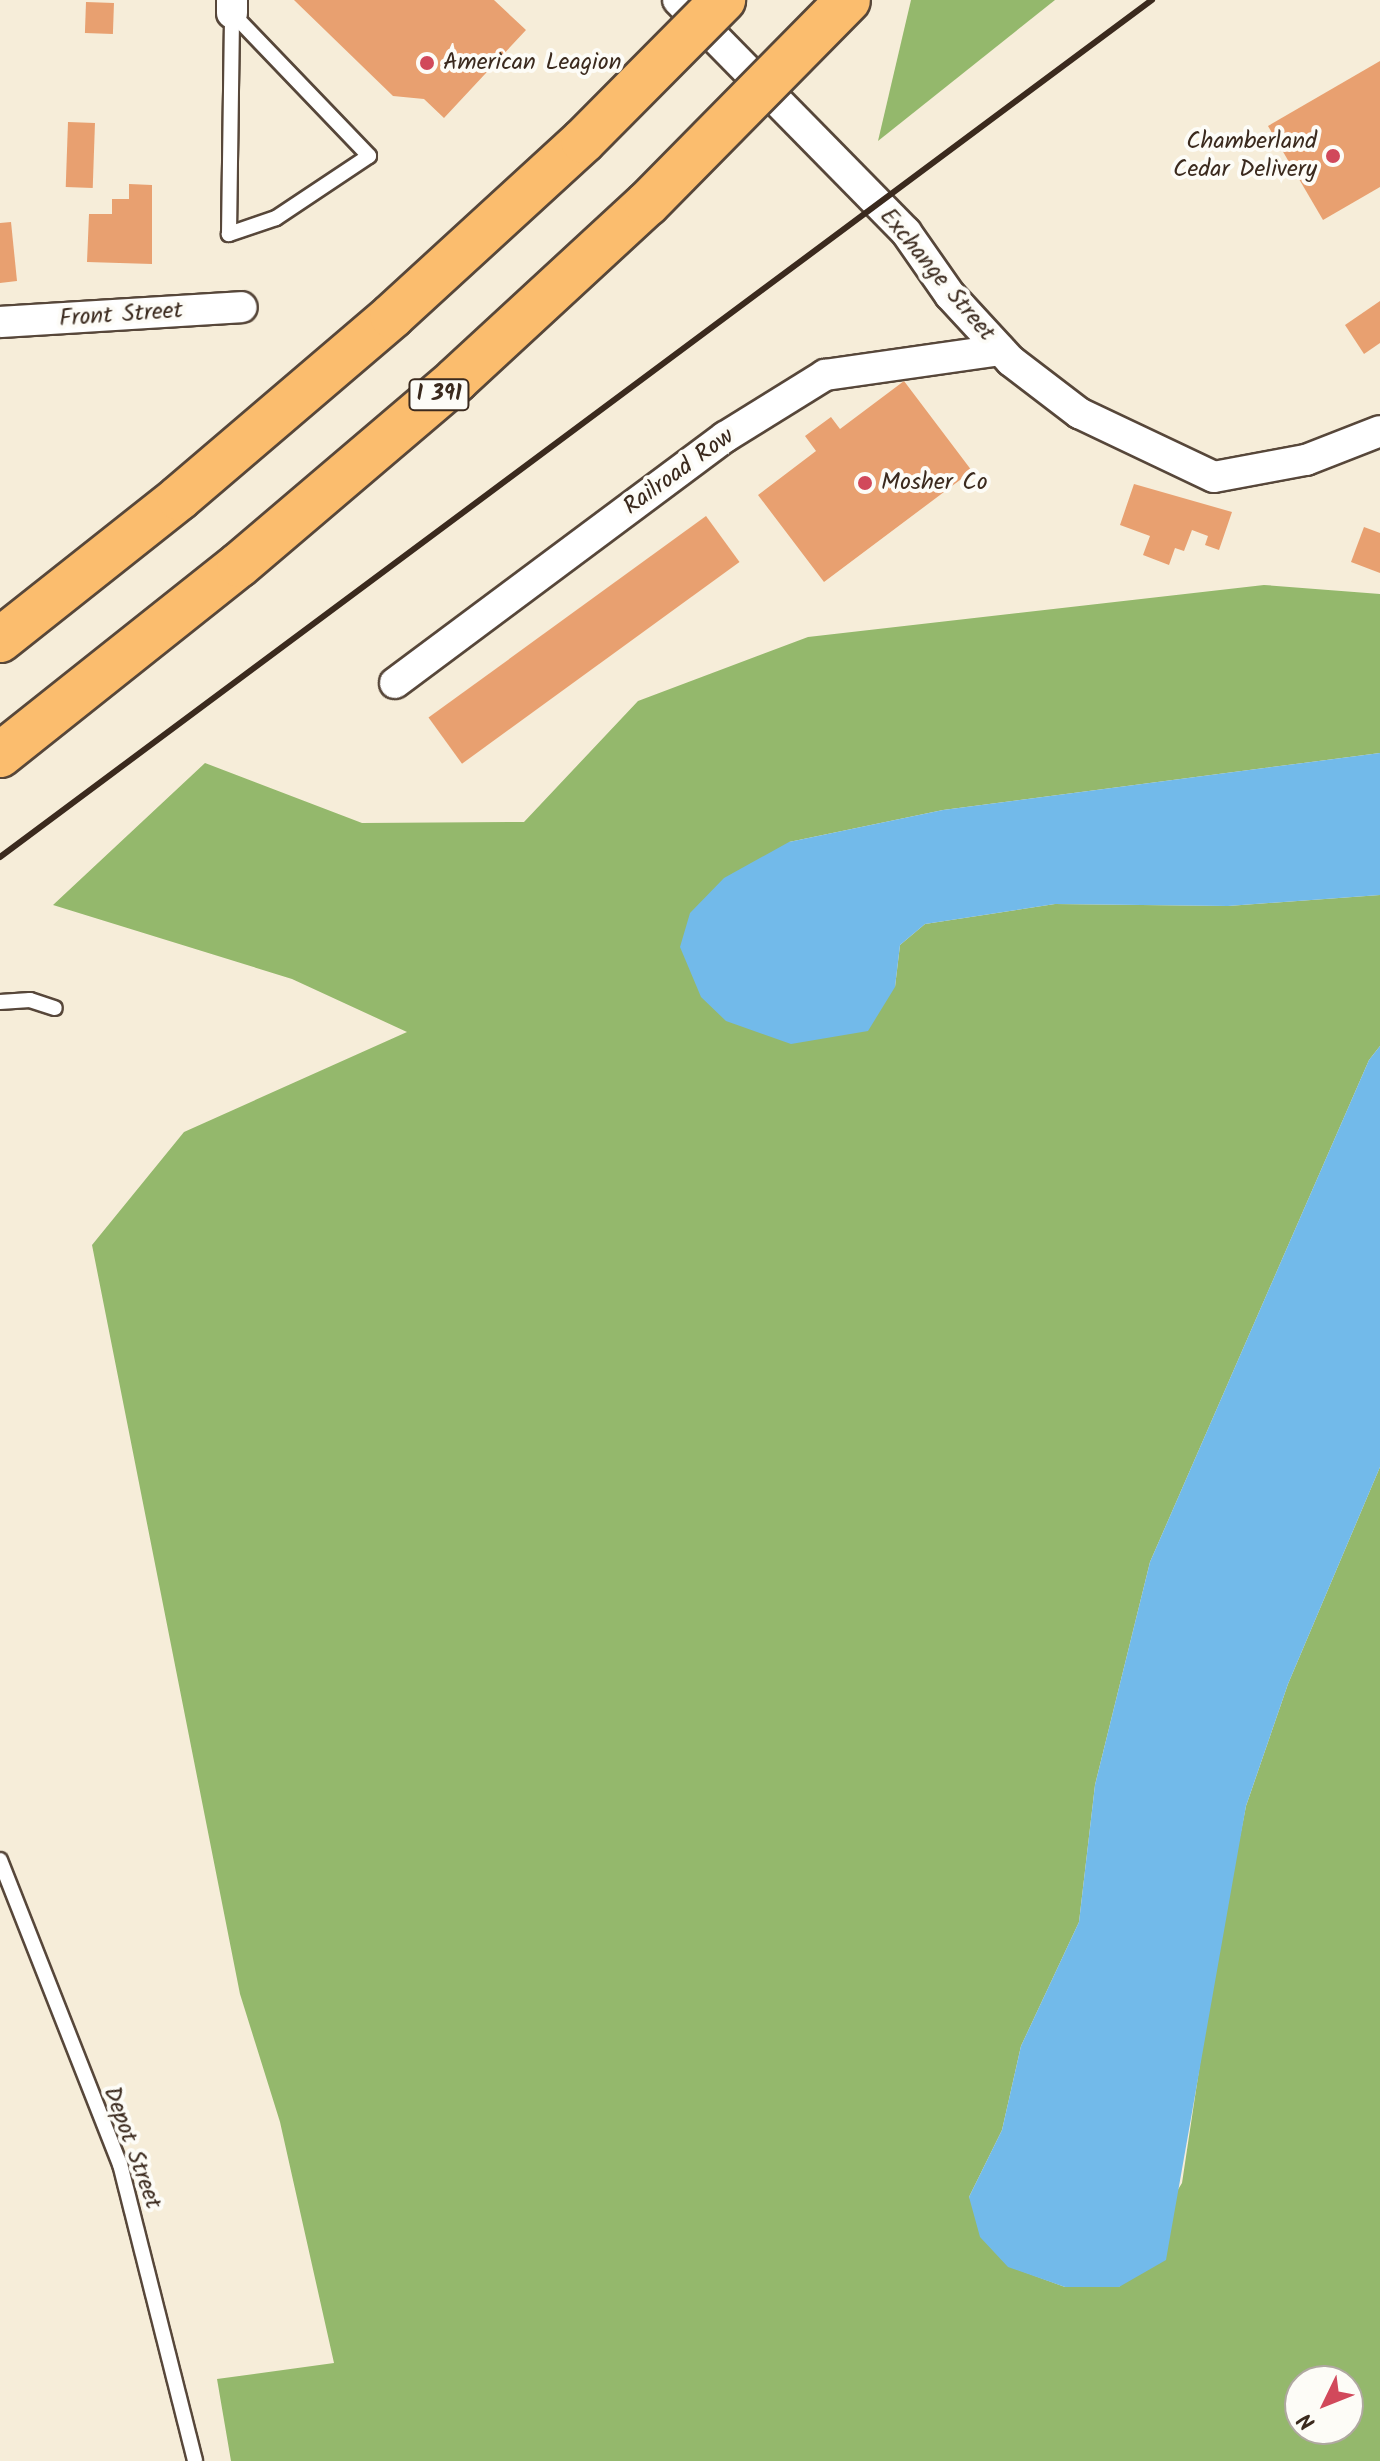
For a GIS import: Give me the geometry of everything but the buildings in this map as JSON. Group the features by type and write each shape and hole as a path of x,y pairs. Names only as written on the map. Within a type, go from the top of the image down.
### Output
{"highway":[{"path":"0,640 179,498 392,316 583,141 723,0"},
{"name":"I 391","path":"0,755 250,556 456,380 714,139 848,0"}],"street":[{"name":"Exchange Street","path":"678,0 906,232 950,295 1000,350 1079,413 1214,477 1306,460 1380,431"},
{"name":"Front Street","path":"0,322 242,307"},
{"name":"Railroad Row","path":"395,683 725,437 825,375 1000,350"}],"lane":[{"path":"232,7 369,156 276,218 229,234 232,29 232,7"},
{"path":"0,1002 30,1000 55,1008"},
{"name":"Depot Street","path":"0,1860 120,2164 195,2461"}],"green space":[{"path":"911,0 1055,0 878,141"},
{"path":"1264,585 1380,594 1380,753 943,810 789,842 895,987 900,945 925,924 1055,904 1228,906 1380,895 1380,1046 1369,1060 1150,1562 1095,1785 1079,1922 1021,2046 1002,2130 969,2197 1008,2266 1065,2287 1119,2287 1182,2183 1215,1964 1246,1806 1288,1684 1380,1467 1380,2461 231,2461 217,2379 334,2363 280,2122 240,1994 92,1245 184,1132 407,1032 292,979 53,905 205,763 362,823 524,822 638,701 808,637"}],"water":[{"path":"1380,753 1380,895 1228,906 1055,904 925,924 900,945 895,987 868,1031 791,1044 726,1021 701,997 680,947 690,913 724,878 789,842 943,810"},
{"path":"1380,1046 1380,1467 1288,1684 1246,1806 1166,2260 1119,2287 1065,2287 1008,2267 980,2237 969,2197 1002,2130 1021,2046 1079,1922 1095,1785 1150,1562 1369,1060"}],"railway":[{"path":"0,857 1152,0"}],"place":[{"name":"American Leagion","path":"427,63"},
{"name":"Chamberland Cedar Delivery","path":"1333,156"},
{"name":"Mosher Co","path":"865,483"}]}
